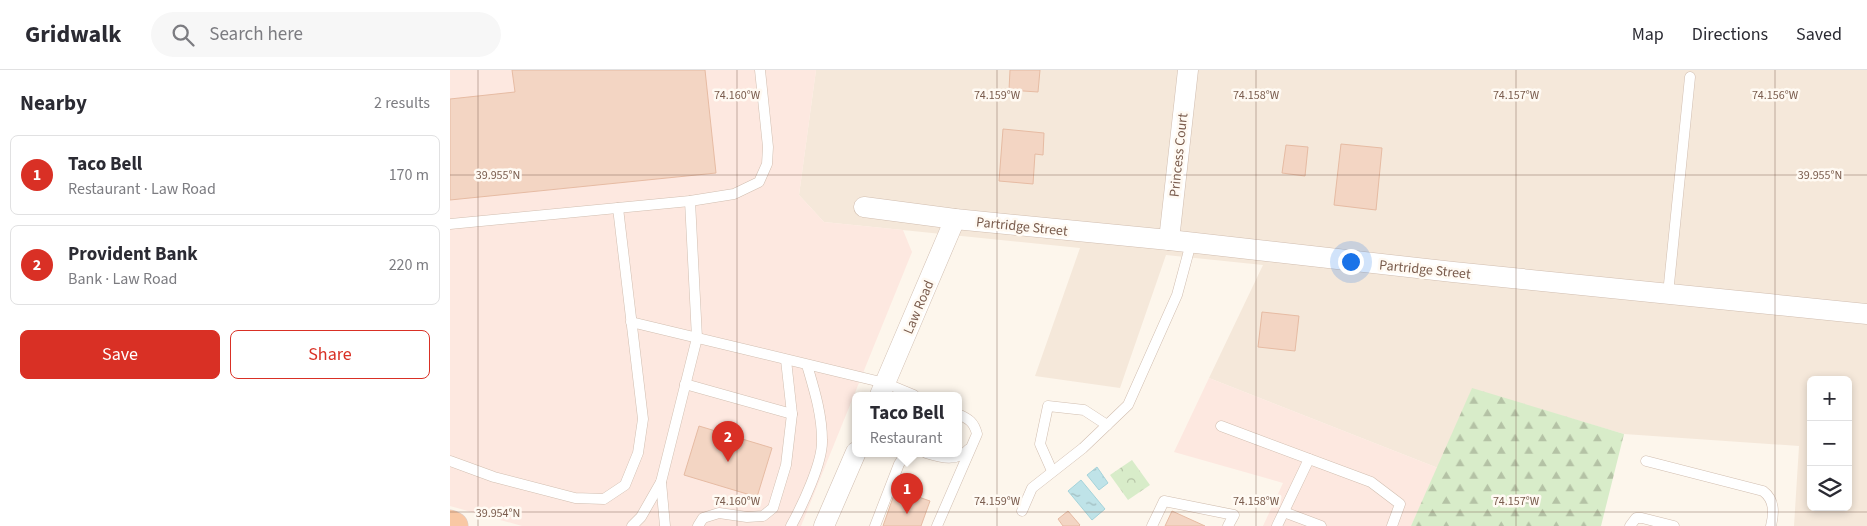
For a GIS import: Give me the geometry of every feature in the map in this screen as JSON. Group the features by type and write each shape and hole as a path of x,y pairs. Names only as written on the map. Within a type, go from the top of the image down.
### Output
{"highway":[{"path":"450,524 454,526"}],"street":[{"name":"Princess Court","path":"1169,240 1188,70"},
{"name":"Partridge Street","path":"864,207 955,219 1867,314"},
{"name":"Law Road","path":"882,389 955,219"},
{"path":"824,526 854,457"}],"lane":[{"path":"450,224 690,201 734,194 759,182 767,164 768,147 760,70"},
{"path":"1668,294 1690,78"},
{"path":"632,526 640,517 661,482 697,338 690,201"},
{"path":"450,461 494,477 575,498 604,499 625,485 638,453 643,418 618,208"},
{"path":"1022,511 1032,488 1083,448 1128,405 1177,295 1191,243"},
{"path":"632,322 807,365 882,389 898,392"},
{"path":"698,526 703,518 719,513 747,517 763,516 773,508 786,465 792,414 786,360"},
{"path":"791,526 818,464 822,441 819,406 807,365"},
{"path":"686,384 792,414"},
{"path":"1052,472 1040,444 1048,406 1084,410 1106,425"},
{"path":"937,526 977,434 975,425 968,418 962,416"},
{"path":"1221,426 1371,482 1400,504 1392,526"},
{"path":"962,455 972,446"},
{"path":"875,526 899,464 904,457"},
{"path":"938,457 952,459 957,457"},
{"path":"1277,526 1309,459"},
{"path":"1646,461 1763,491 1769,495 1773,507 1771,526"},
{"path":"661,482 664,526"},
{"path":"1152,526 1164,501 1234,515 1228,526"},
{"path":"1284,512 1321,526"},
{"path":"1630,526 1636,518 1674,526"}],"shaded area":[{"path":"450,70 816,70 799,195 824,222 903,230 912,252 855,392 852,392 852,400 801,526 522,526 450,506"},
{"path":"816,70 1867,70 1867,526 1794,526 1799,446 1624,434 1472,389 1438,468 1209,378 1263,265 1166,255 1120,388 1035,376 1080,248 824,222 799,195"},
{"path":"1209,378 1438,468 1411,526 1263,526 1283,483 1174,452"}],"green space":[{"path":"1472,388 1624,434 1601,526 1411,526"},
{"path":"1132,460 1150,485 1128,500 1110,475"}],"water":[{"path":"1097,467 1108,483 1099,490 1087,475"},
{"path":"1081,480 1105,509 1092,520 1068,491"}],"building":[{"path":"512,70 705,70 716,173 450,200 450,99 515,92"},
{"path":"1010,70 1040,70 1038,92 1009,90"},
{"path":"1003,129 1044,133 1043,155 1035,154 1033,184 999,181"},
{"path":"1341,144 1382,148 1376,210 1334,205"},
{"path":"1286,145 1308,147 1305,176 1282,173"},
{"path":"1262,312 1299,316 1295,351 1258,347"},
{"path":"699,426 772,448 757,497 684,475"},
{"path":"896,489 930,501 921,526 883,526"},
{"path":"1068,511 1079,526 1063,526 1058,519"},
{"path":"1172,511 1205,526 1165,526"}],"place":[{"name":"Provident Bank","path":"728,462"},
{"name":"Taco Bell","path":"907,514"}]}
